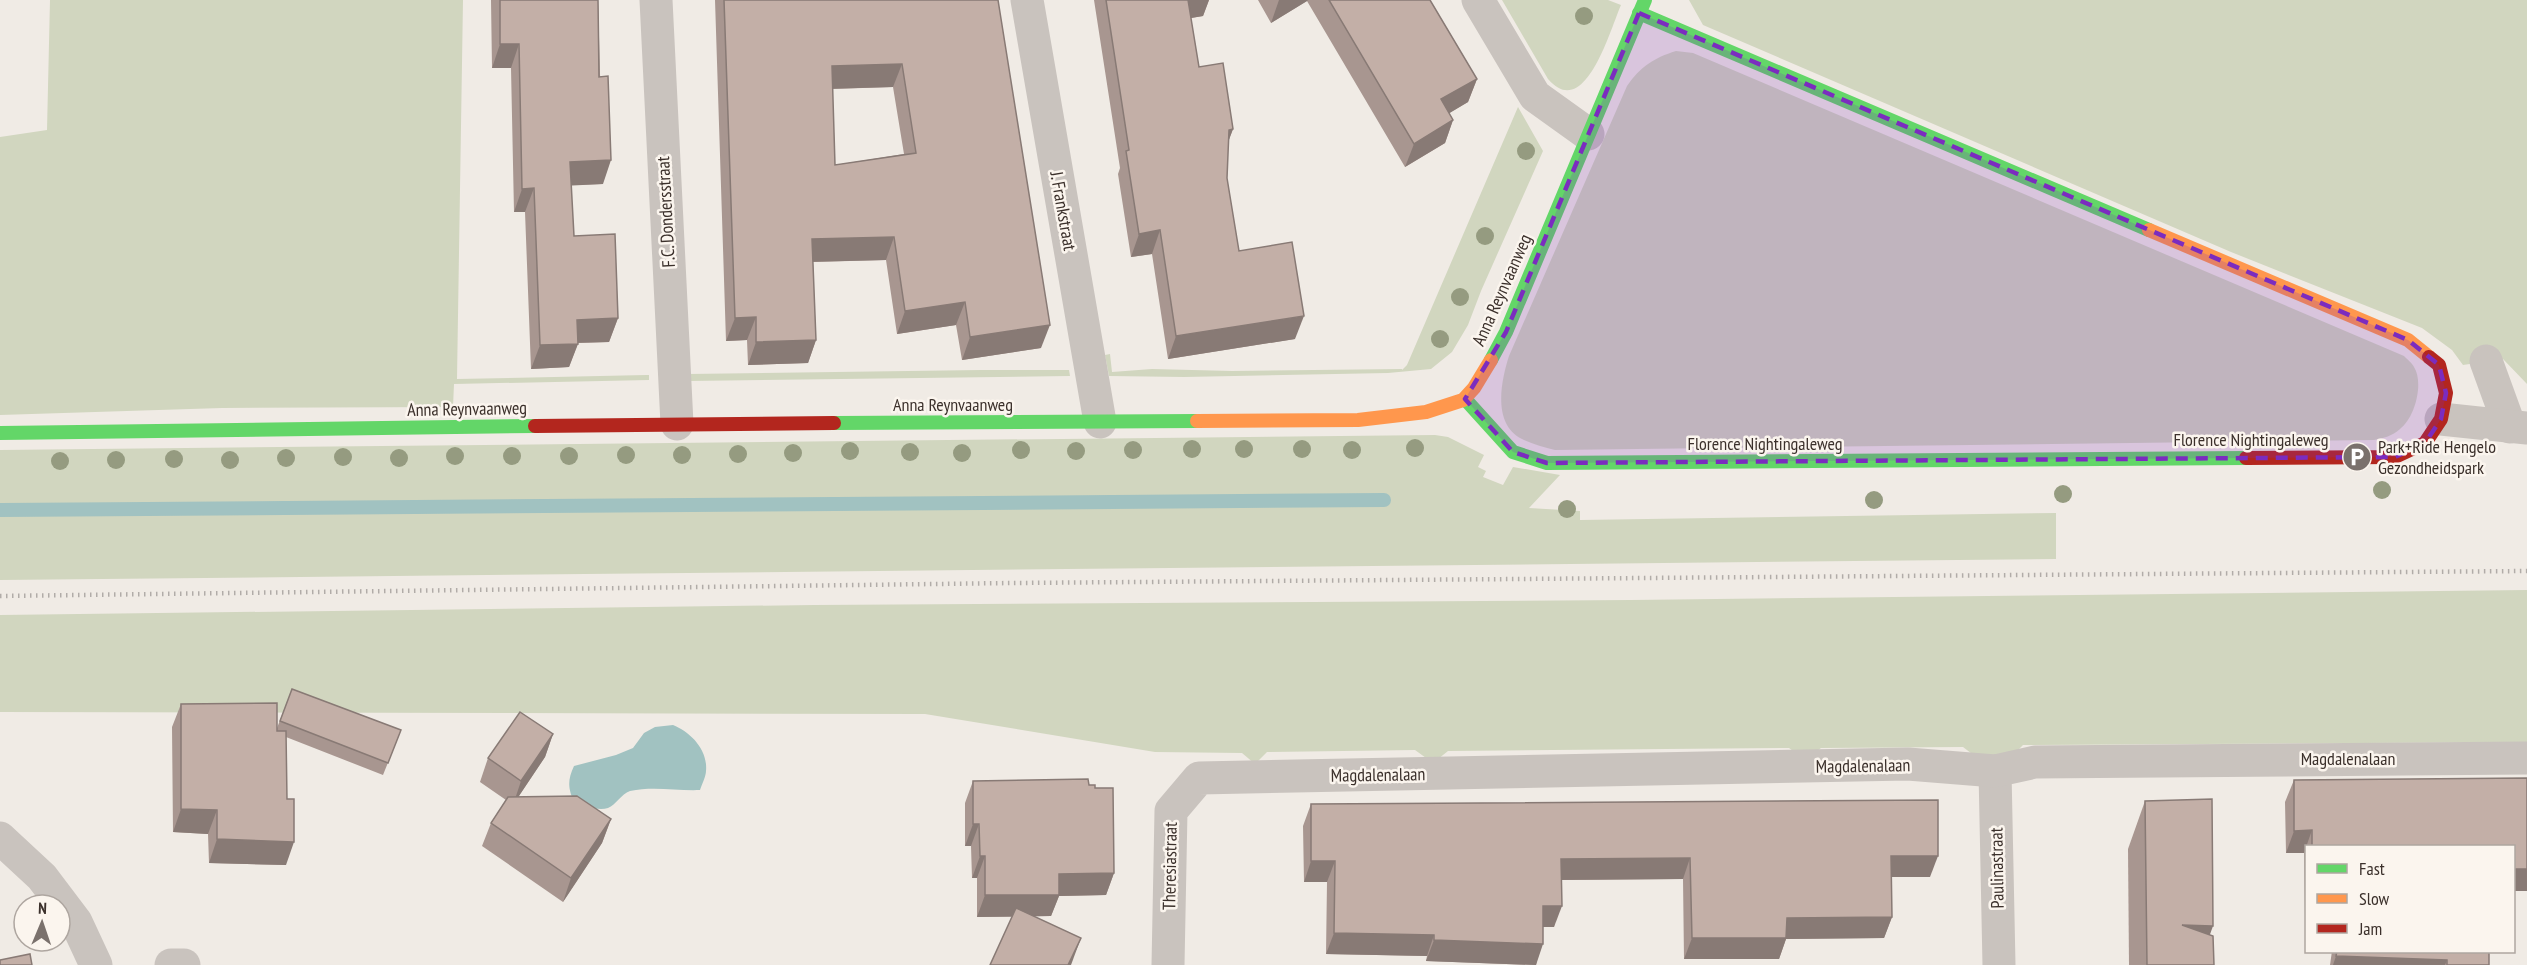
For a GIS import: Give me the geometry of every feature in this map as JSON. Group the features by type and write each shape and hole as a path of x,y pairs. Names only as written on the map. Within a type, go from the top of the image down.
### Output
{"street":[{"name":"F.C. Dondersstraat","path":"656,0 677,424"},
{"name":"J. Frankstraat","path":"1027,0 1100,422"},
{"path":"1478,0 1535,96 1588,134"},
{"name":"Anna Reynvaanweg","path":"0,433 677,424 1358,420 1429,411 1465,399 1506,332 1642,7"},
{"name":"Florence Nightingaleweg","path":"1465,399 1513,452 1547,463 2395,457 2425,443 2441,419 2446,393 2439,365 2408,340 1642,7"},
{"path":"2486,361 2519,427"},
{"path":"2441,419 2519,427"},
{"name":"Magdalenalaan","path":"1198,778 1908,764 1995,771 2046,761 2527,758"},
{"name":"Paulinastraat","path":"1995,771 1999,965"},
{"name":"Theresiastraat","path":"1168,965 1171,811 1198,778"},
{"path":"0,838 42,877 76,922 96,965"},
{"path":"171,965 184,965"}],"highlighted area":[{"path":"1639,13 2408,340 2439,365 2446,393 2441,419 2425,443 2395,457 1547,463 1513,452 1465,399 1506,332"}],"green space":[{"path":"50,0 463,0 457,379 649,375 649,380 454,384 453,407 222,408 0,415 0,137 47,130"},
{"path":"1502,0 1608,0 1621,5 1594,68 1584,81 1573,89 1561,89 1548,79"},
{"path":"1689,0 2527,0 2527,384 2503,359 2463,365 2452,350 2422,328 2231,252 1703,25"},
{"path":"1676,51 1693,53 2404,356 2417,374 2418,391 2414,409 2400,429 2374,440 1555,450 1522,439 1512,432 1506,423 1501,401 1503,377 1509,356 1627,86 1648,64"},
{"path":"1518,107 1543,151 1468,325 1452,352 1431,369 1388,373 1184,377 1109,376 1105,355 1110,354 1112,372 1152,369 1402,370 1407,365"},
{"path":"1069,370 1070,376 688,381 688,374"},
{"path":"1435,435 1448,437 1484,455 1478,467 1486,471 1483,477 1503,485 1513,467 1560,475 1529,508 1580,511 1580,520 2056,513 2056,559 0,580 0,450"},
{"path":"2527,590 2527,742 2023,745 2010,758 1980,760 1963,747 1821,748 1805,760 1789,748 1448,751 1433,763 1415,750 1267,752 1255,764 1242,753 1155,752 925,714 0,712 0,615 814,605 1631,600"}],"water":[{"path":"673,725 686,732 697,742 704,756 706,773 700,790 630,791 611,807 604,809 575,804 569,785 574,766 633,748 644,733 655,727"}],"building":[{"path":"500,0 598,0 599,77 608,76 611,160 570,162 574,236 615,234 618,318 577,320 578,344 540,345 534,188 522,189 519,44 500,44"},
{"path":"724,0 998,0 1050,325 970,337 965,302 905,311 894,237 812,239 816,340 756,342 756,317 735,318","holes":["902,64 916,153 835,165 832,66"]},
{"path":"1106,0 1188,0 1199,67 1223,63 1233,129 1229,130 1227,178 1239,251 1292,242 1304,316 1176,336 1160,230 1139,234 1126,151 1129,150"},
{"path":"1329,0 1430,0 1477,79 1441,99 1453,120 1414,144"},
{"path":"292,689 401,730 388,763 280,721"},
{"path":"277,703 277,731 286,731 287,799 294,799 294,842 217,839 217,810 181,809 181,704"},
{"path":"520,712 553,734 521,781 488,758"},
{"path":"2527,778 2527,869 2515,869 2515,845 2312,845 2312,830 2294,831 2294,780"},
{"path":"1088,779 1089,785 1095,785 1095,788 1113,788 1114,873 1059,874 1059,895 985,895 985,856 980,856 979,824 973,824 973,781"},
{"path":"577,796 611,819 571,878 491,823 508,797"},
{"path":"2212,799 2213,926 2182,925 2213,936 2214,965 2147,965 2145,801"},
{"path":"1938,800 1938,856 1891,856 1892,917 1787,918 1786,938 1692,938 1690,858 1561,859 1562,906 1543,906 1543,944 1434,940 1434,935 1334,933 1335,861 1311,861 1311,804"},
{"path":"1016,908 1081,938 1068,965 990,965"},
{"path":"2337,953 2489,953 2489,965 2447,965 2447,960 2336,956"},
{"path":"30,954 32,965 0,965 0,960"}],"waterway":[{"path":"0,510 1384,500"}],"railway":[{"path":"0,596 1013,583 2527,571"}],"traffic: fast":[{"path":"1491,360 1506,332 1645,0"},
{"path":"1639,13 2149,230"},
{"path":"1465,399 1513,452 1547,463 2246,458"},
{"path":"834,423 1197,421"},
{"path":"0,433 535,426"}],"traffic: slow":[{"path":"2149,230 2408,340 2429,357"},
{"path":"1197,421 1358,420 1426,412 1463,400 1474,388 1491,360"}],"traffic: jam":[{"path":"2246,458 2395,457 2425,443 2441,419 2446,393 2439,365 2429,357"},
{"path":"535,426 834,423"}],"place":[{"name":"Park+Ride Hengelo Gezondheidspark","path":"2357,457"}]}
